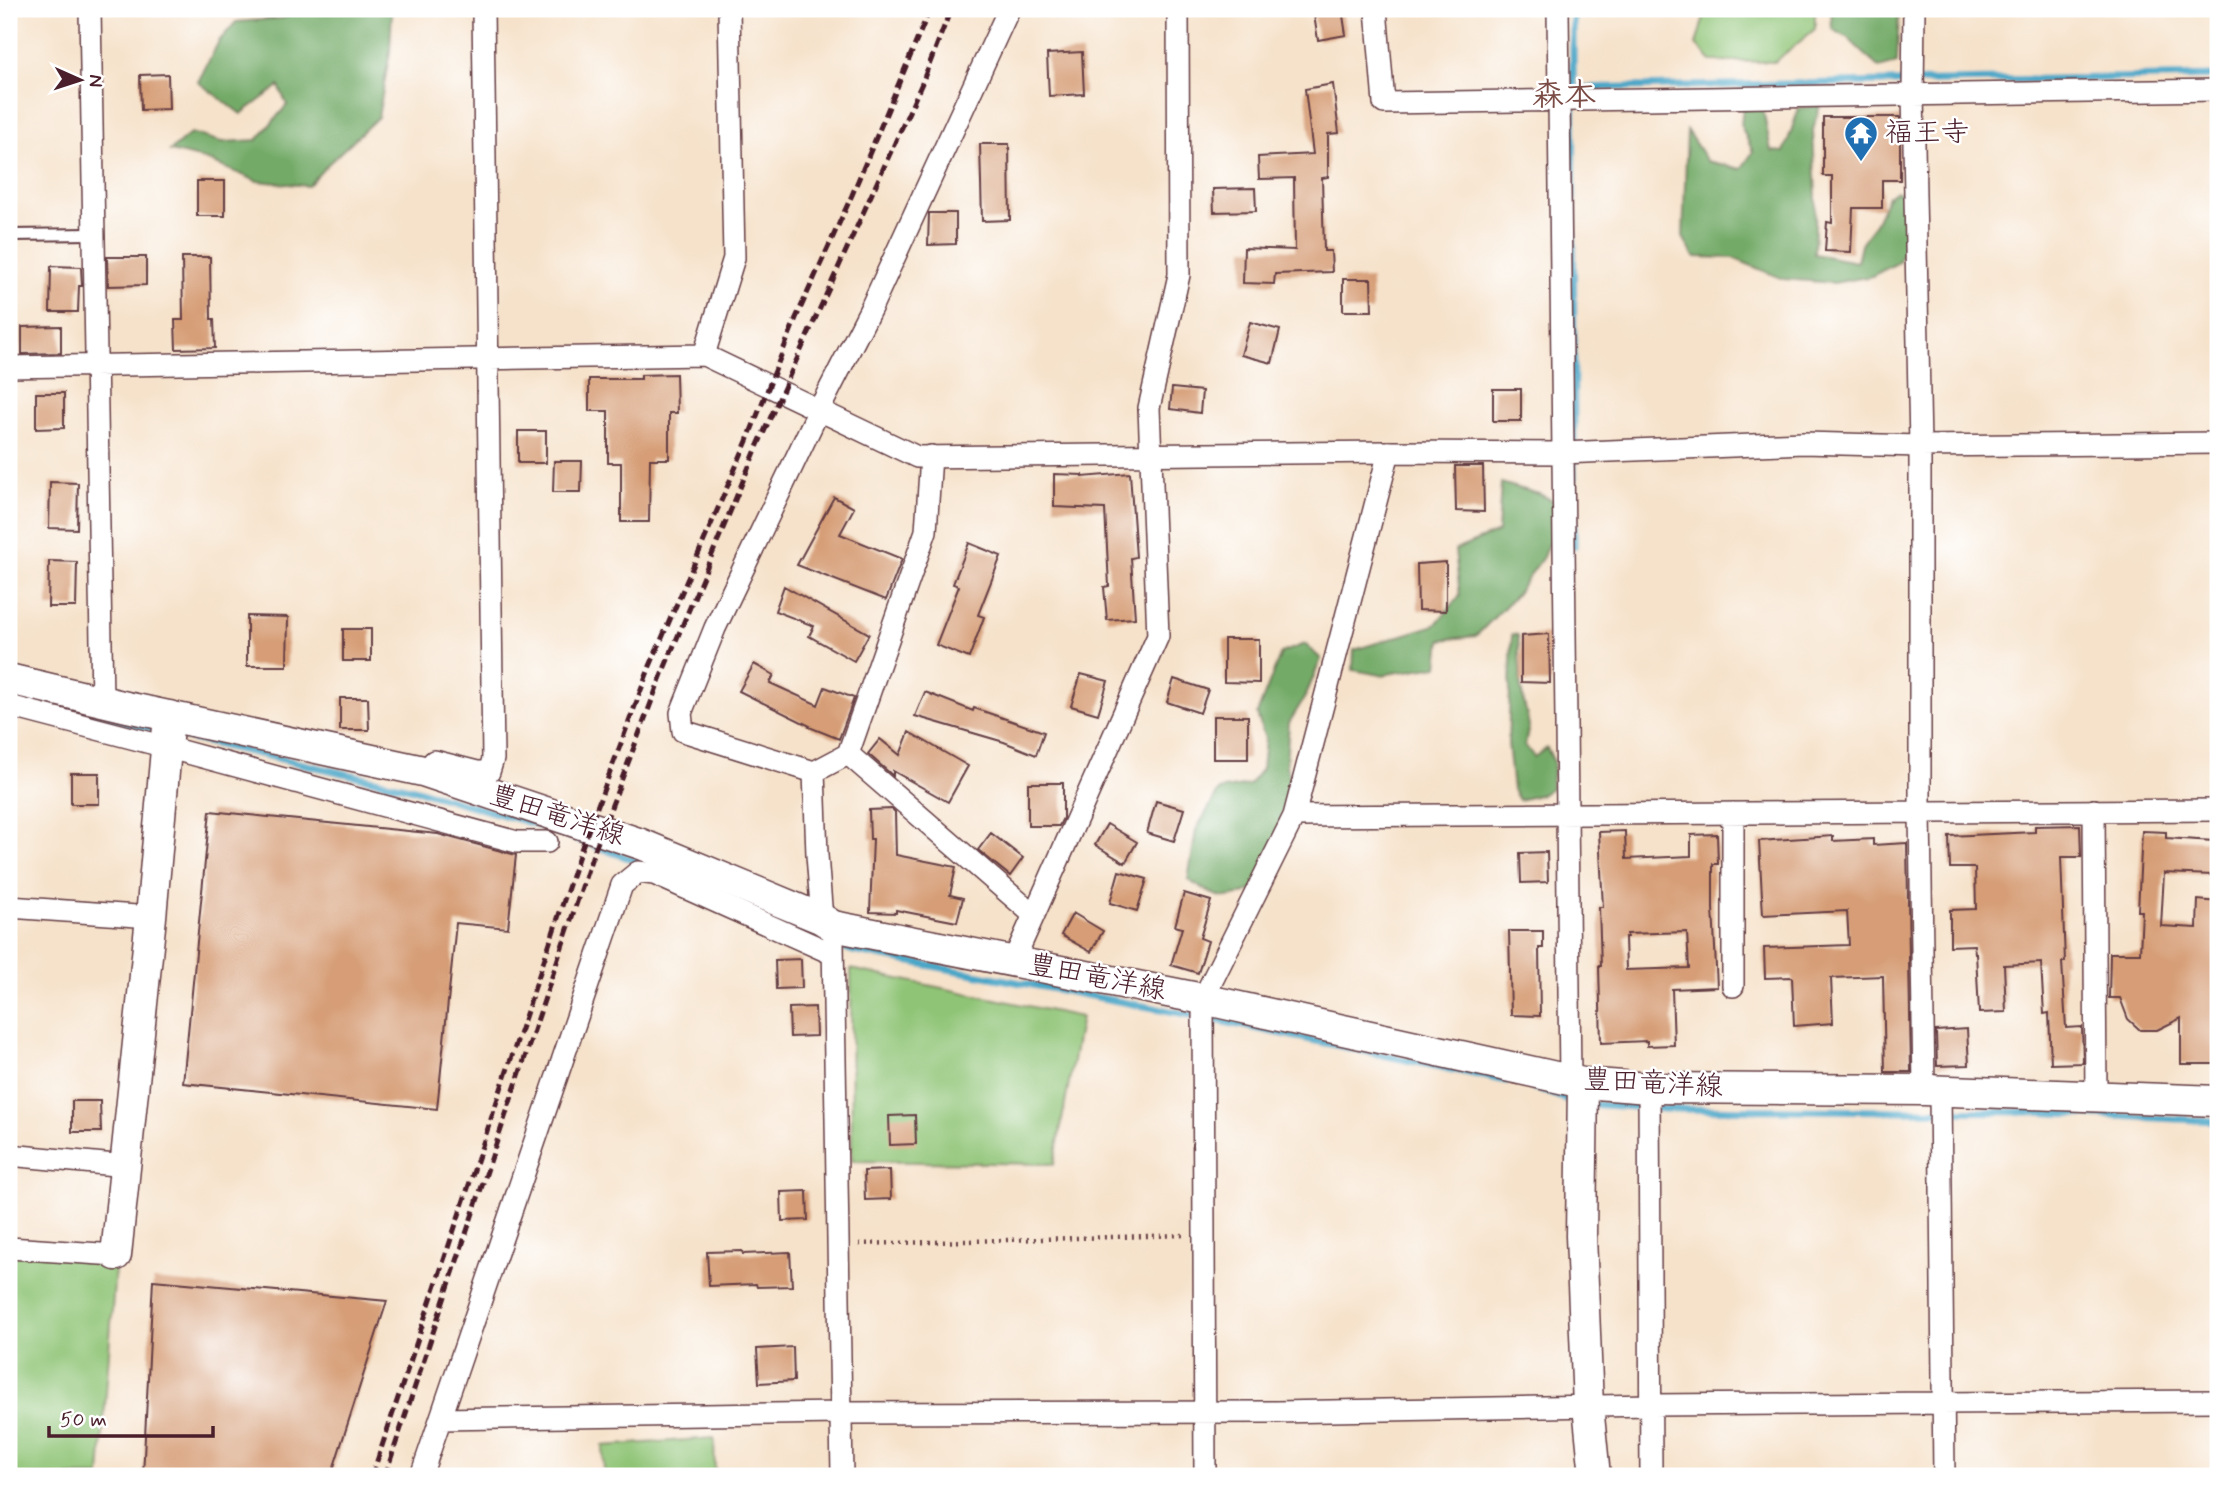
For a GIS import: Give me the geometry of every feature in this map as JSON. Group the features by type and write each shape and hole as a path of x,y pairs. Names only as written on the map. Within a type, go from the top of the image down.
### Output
{"main road":[{"name":"豊田竜洋線","path":"9,678 423,771 641,844 829,933 1013,962 1203,999 1576,1081 1649,1088 1932,1091 2218,1101"},
{"path":"116,1255 169,716"},
{"path":"1576,1081 1588,1406 1595,1476"}],"street":[{"path":"90,9 103,701"},
{"path":"384,763 390,749 477,772 489,772 493,759 483,9"},
{"path":"704,355 734,258 729,9"},
{"path":"931,456 926,531 848,754 814,772 683,731 681,713 715,628 819,410 871,309 1009,9"},
{"path":"1013,962 1158,636 1149,408 1179,275 1178,9"},
{"path":"1376,9 1384,103 2218,90"},
{"path":"1558,9 1566,815 1576,1081"},
{"path":"1914,9 1913,94 1920,446 1920,812 1944,1476"},
{"path":"9,368 704,355 917,457 1562,453 1803,443 1920,446 2218,443"},
{"path":"1205,1476 1203,999 1294,816 1389,452"},
{"path":"9,706 517,842 547,842"},
{"path":"848,754 1034,915"},
{"path":"814,772 817,855 829,933 839,1245 842,1476"},
{"path":"2094,810 2096,1097"},
{"path":"1294,816 2218,810"},
{"path":"1733,813 1733,985"},
{"path":"421,1476 622,885 638,872 654,874 829,933"},
{"path":"9,907 151,917"},
{"path":"1649,1088 1651,1476"},
{"path":"9,1155 125,1166"},
{"path":"9,1248 116,1255"},
{"path":"441,1419 2218,1401"}],"lane":[{"path":"9,235 93,234"}],"path":[{"path":"839,1245 1204,1234"}],"green space":[{"path":"300,9 392,9 390,52 378,117 308,186 257,181 204,159 170,151 191,133 222,142 257,140 287,105 279,86 241,114 198,82 219,41 236,22 284,18"},
{"path":"1706,9 1815,9 1815,29 1775,62 1711,61 1696,45"},
{"path":"1831,9 1899,9 1897,63 1879,68 1848,38 1832,29"},
{"path":"1762,104 1771,151 1784,152 1799,108 1820,106 1813,130 1816,197 1814,254 1857,262 1861,244 1876,222 1888,196 1895,191 1903,193 1908,239 1899,262 1872,276 1834,283 1783,279 1733,258 1694,257 1683,237 1687,131 1707,161 1741,169 1753,152 1741,126 1743,105"},
{"path":"1501,483 1539,494 1563,505 1543,557 1515,596 1476,636 1441,640 1438,666 1381,675 1353,670 1354,650 1435,625 1460,596 1455,550 1498,532"},
{"path":"1512,634 1518,635 1521,689 1529,726 1525,745 1534,757 1547,748 1554,762 1551,788 1542,794 1519,800 1513,790 1508,743"},
{"path":"1305,644 1321,659 1306,695 1289,723 1286,765 1290,780 1286,810 1258,888 1237,896 1215,895 1188,880 1196,830 1219,790 1249,785 1262,769 1265,739 1257,714 1281,653"},
{"path":"851,969 1081,1017 1054,1164 852,1161"},
{"path":"9,1248 116,1255 100,1476 9,1476"},
{"path":"714,1438 715,1476 604,1476 603,1446"}],"building":[{"path":"1313,9 1342,9 1346,35 1318,40"},
{"path":"1082,52 1084,94 1049,96 1047,54"},
{"path":"168,74 169,109 141,110 140,75"},
{"path":"1333,84 1339,133 1328,134 1328,177 1322,178 1324,251 1331,251 1332,272 1275,274 1274,284 1243,283 1244,248 1295,250 1294,178 1259,179 1258,157 1313,154 1305,89"},
{"name":"福王寺","path":"1823,117 1900,117 1900,180 1882,180 1882,208 1853,208 1851,252 1825,251 1827,222 1832,223 1832,176 1823,176"},
{"path":"980,144 1009,144 1010,220 982,221"},
{"path":"197,181 225,181 225,216 197,216"},
{"path":"1255,188 1256,211 1214,212 1213,189"},
{"path":"929,213 956,213 956,244 928,245"},
{"path":"107,257 146,257 146,285 108,286"},
{"path":"182,257 210,257 211,319 214,319 215,348 176,349 175,320 183,320"},
{"path":"51,266 81,267 82,286 79,286 78,312 50,312"},
{"path":"1343,279 1371,279 1372,311 1343,311"},
{"path":"1250,322 1280,330 1272,363 1241,355"},
{"path":"61,326 61,353 22,354 22,327"},
{"path":"676,374 677,413 669,413 669,459 650,459 649,522 621,522 621,463 608,463 608,411 589,411 589,379 641,379 641,375"},
{"path":"1172,388 1202,391 1200,413 1170,409"},
{"path":"1493,389 1521,389 1521,421 1493,421"},
{"path":"36,393 64,393 64,428 36,429"},
{"path":"518,431 546,431 546,463 518,463"},
{"path":"554,461 582,461 581,492 553,492"},
{"path":"1455,466 1483,466 1484,512 1456,511"},
{"path":"1130,473 1136,557 1131,558 1135,618 1107,620 1104,587 1109,586 1105,509 1054,507 1054,474 1083,477"},
{"path":"50,482 78,483 77,529 49,528"},
{"path":"834,497 854,508 840,534 902,559 886,600 797,565"},
{"path":"969,543 1001,556 978,615 984,617 969,658 936,645 959,586 953,584"},
{"path":"49,561 77,562 76,607 48,607"},
{"path":"1446,562 1446,611 1418,610 1417,564"},
{"path":"784,586 869,634 854,661 809,636 814,626 775,611"},
{"path":"247,616 288,617 287,666 247,666"},
{"path":"343,629 371,629 371,661 343,661"},
{"path":"1549,634 1550,683 1521,682 1521,636"},
{"path":"1224,639 1259,639 1259,683 1224,682"},
{"path":"754,664 774,675 770,683 818,705 825,687 854,698 839,739 809,727 739,691"},
{"path":"1081,674 1108,681 1098,714 1071,706"},
{"path":"1174,679 1208,690 1200,713 1167,702"},
{"path":"925,692 973,711 974,708 1044,732 1036,755 1004,742 915,716"},
{"path":"340,698 368,698 369,730 340,730"},
{"path":"1213,716 1248,716 1248,759 1213,759"},
{"path":"909,732 968,766 948,802 893,771 893,776 868,754 880,739 900,755"},
{"path":"71,773 99,773 99,804 71,804"},
{"path":"1028,783 1063,783 1063,818 1059,826 1028,826"},
{"path":"1156,801 1184,809 1174,841 1147,833"},
{"path":"892,809 895,812 896,855 956,867 950,895 963,898 957,922 896,910 896,913 870,912 873,839 870,839 869,810"},
{"path":"210,811 438,834 516,855 508,928 456,923 437,1109 183,1083"},
{"path":"1107,824 1137,842 1125,863 1095,845"},
{"path":"2080,825 2081,857 2061,857 2065,962 2062,962 2066,1028 2082,1027 2083,1063 2051,1064 2049,1013 2044,1014 2041,963 2004,965 2006,1012 1979,1013 1974,945 1950,946 1950,910 1976,909 1975,868 1950,868 1949,836 2035,832 2035,826"},
{"path":"1625,831 1626,859 1691,856 1691,835 1717,834 1718,864 1713,864 1713,908 1717,987 1672,989 1674,1045 1647,1046 1647,1041 1601,1043 1599,907 1603,907 1599,832","holes":["1687,932 1689,968 1626,970 1625,937 1627,934"]},
{"path":"2142,831 2166,832 2166,838 2214,841 2213,875 2164,873 2161,926 2197,928 2198,900 2218,902 2218,1016 2215,1064 2181,1064 2181,1018 2157,1030 2140,1030 2128,1019 2120,998 2109,998 2110,953 2140,953 2142,911 2138,911"},
{"path":"991,833 1023,858 1010,876 978,850"},
{"path":"1833,836 1833,841 1873,839 1873,845 1907,843 1911,1072 1885,1072 1883,976 1831,978 1833,1023 1794,1026 1792,977 1765,978 1764,948 1849,945 1847,911 1763,915 1759,841"},
{"path":"1547,852 1548,882 1521,883 1520,853"},
{"path":"1119,871 1147,879 1137,911 1110,903"},
{"path":"1184,893 1211,901 1200,938 1208,941 1198,973 1171,965 1182,928 1175,926"},
{"path":"1073,913 1103,931 1091,952 1061,935"},
{"path":"1509,931 1543,931 1543,948 1539,948 1540,1016 1511,1015"},
{"path":"801,959 802,988 776,989 775,960"},
{"path":"815,1007 816,1036 790,1037 789,1008"},
{"path":"1967,1029 1969,1065 1937,1066 1936,1031"},
{"path":"72,1101 100,1101 101,1132 72,1132"},
{"path":"915,1115 916,1144 890,1145 889,1116"},
{"path":"890,1170 891,1199 865,1200 864,1171"},
{"path":"807,1191 808,1220 782,1221 781,1192"},
{"path":"742,1251 743,1254 790,1252 792,1286 709,1286 707,1252"},
{"path":"153,1280 387,1301 331,1476 143,1476"},
{"path":"793,1347 794,1381 759,1383 757,1349"}],"waterway":[{"path":"1573,9 1574,546"},
{"path":"1572,88 2218,76"},
{"path":"32,701 160,731"},
{"path":"175,735 414,789 537,825 645,864"},
{"path":"837,945 853,951 1191,1015 1507,1081"},
{"path":"1529,1086 1574,1102"},
{"path":"1589,1104 1664,1109 2034,1112 2218,1121"}],"railway":[{"path":"372,1476 579,855 650,666 747,441 796,318 852,195 930,9"},
{"path":"385,1476 592,857 662,674 758,445 922,83 951,9"}],"place":[{"name":"福王寺","path":"1861,163"}],"district":[{"name":"森本","path":"1564,96"}]}
